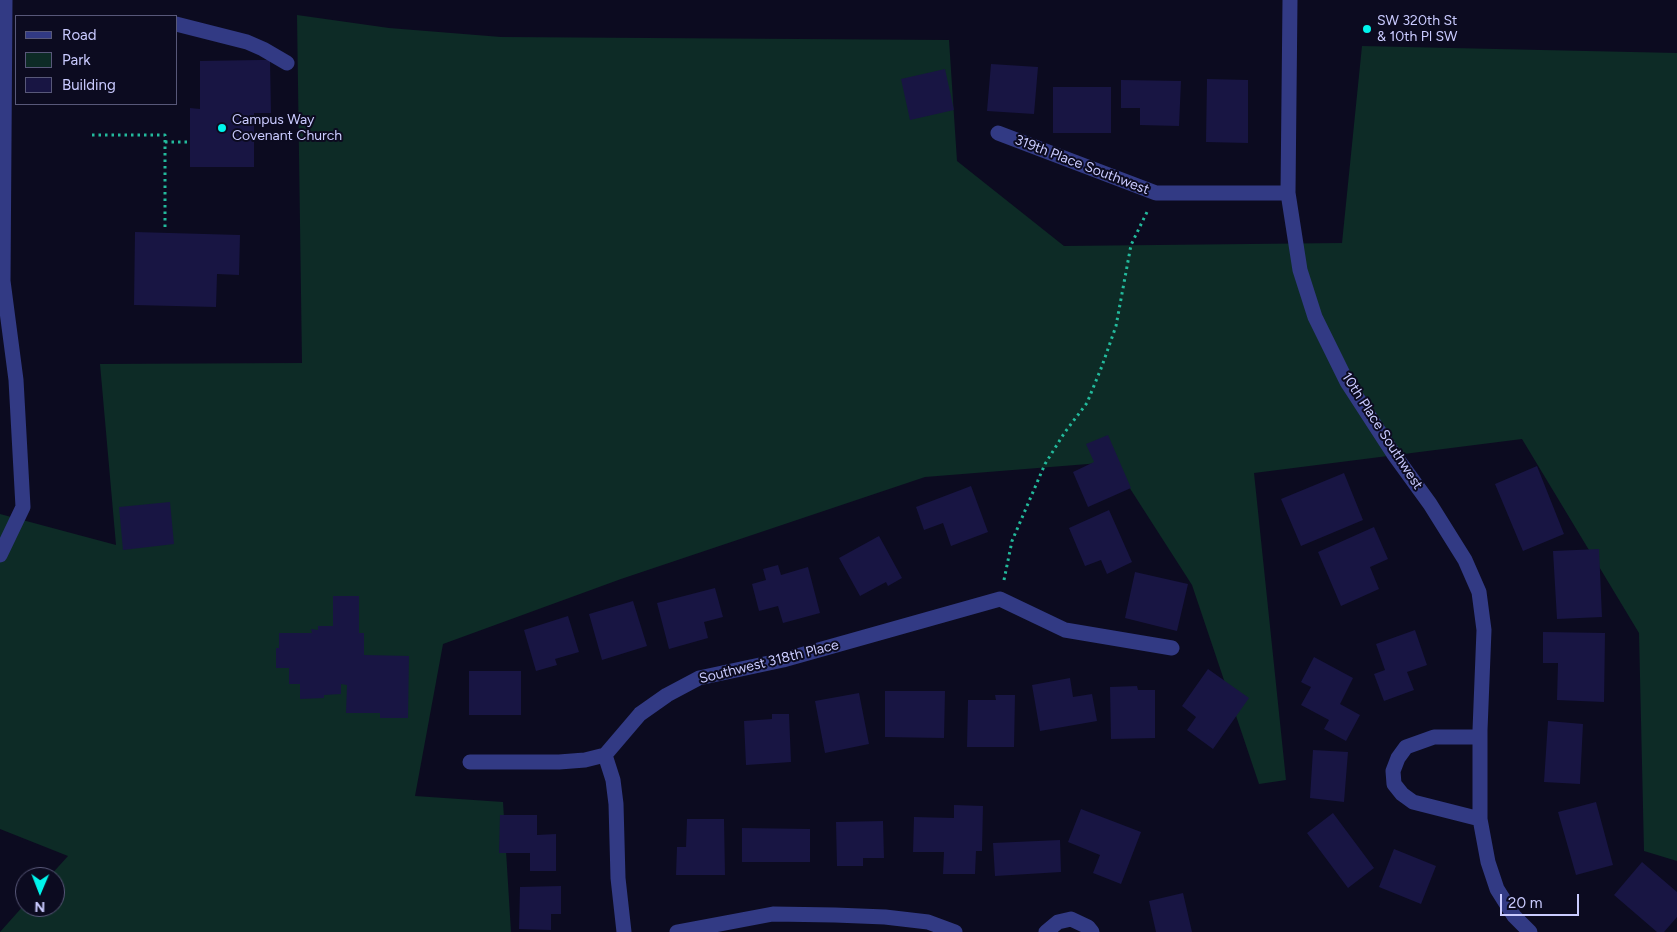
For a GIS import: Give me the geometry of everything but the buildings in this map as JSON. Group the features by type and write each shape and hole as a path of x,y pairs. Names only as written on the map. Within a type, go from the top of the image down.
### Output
{"street":[{"path":"0,555 23,507 16,380 3,281 5,0"},
{"name":"10th Place Southwest","path":"1290,0 1288,193 1300,270 1315,317 1347,382 1393,453 1430,504 1465,560 1479,592 1484,630 1480,736 1480,819 1488,862 1498,889 1514,916 1530,932"},
{"path":"178,25 247,42 263,49 287,64"},
{"name":"319th Place Southwest","path":"998,132 1156,193 1288,193"},
{"path":"1000,599 1065,630 1172,648"},
{"name":"Southwest 318th Place","path":"605,755 640,714 667,695 699,678 784,660 1000,599"},
{"path":"1480,736 1434,737 1406,747 1398,758 1393,771 1394,784 1402,794 1413,802 1480,819"},
{"path":"470,762 559,762 585,760 605,755 613,780 616,804 618,878 624,932"},
{"path":"677,932 773,914 885,917 928,922 955,932"},
{"path":"1046,932 1058,922 1072,919 1088,927 1092,932"}],"path":[{"path":"92,135 165,134 164,228"},
{"path":"165,142 190,142"},
{"path":"1000,599 1012,541 1045,464 1087,403 1102,366 1116,326 1131,245 1156,193"}],"green space":[{"path":"297,15 389,28 501,37 949,40 957,161 1064,246 1342,243 1362,46 1677,53 1677,861 1644,851 1639,633 1522,439 1254,473 1286,780 1259,784 1192,585 1113,462 925,477 621,579 443,644 415,796 503,802 511,932 0,932 15,915 15,917 65,917 65,867 58,867 68,856 0,829 0,514 116,545 100,364 302,363"}],"place":[{"name":"SW 320th St & 10th Pl SW","path":"1367,29"},
{"name":"Campus Way Covenant Church","path":"222,128"}]}
